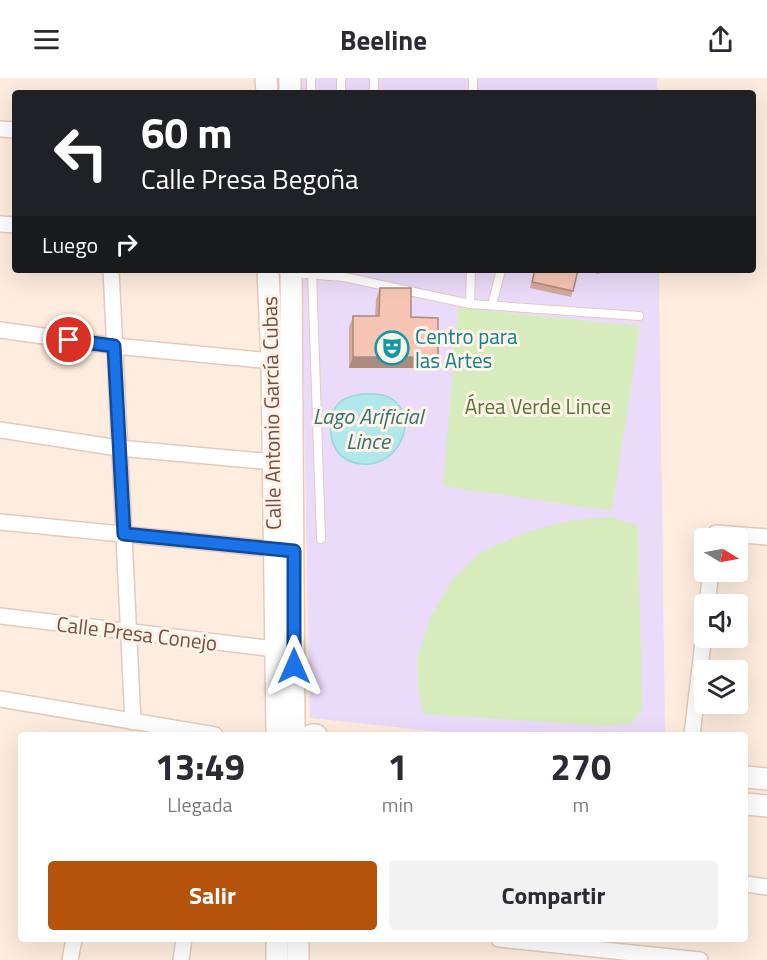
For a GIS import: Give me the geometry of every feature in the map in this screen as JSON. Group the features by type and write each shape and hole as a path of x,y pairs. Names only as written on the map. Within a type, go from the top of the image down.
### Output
{"street":[{"path":"111,273 133,722"},
{"name":"Calle Antonio García Cubas","path":"268,273 273,462 284,550 294,732"},
{"name":"Calle Antonio García Cubas","path":"277,732 275,649 284,550 291,273"},
{"path":"0,330 114,346 272,361"},
{"path":"0,429 119,448 273,462"},
{"path":"0,522 284,550"},
{"path":"748,537 767,537"},
{"name":"Calle Presa Conejo","path":"0,616 275,649"},
{"path":"692,732 702,648"},
{"path":"0,699 196,732"},
{"path":"748,777 767,779"},
{"path":"748,804 767,806"},
{"path":"748,884 767,887"},
{"path":"70,960 73,942"},
{"path":"181,960 184,942"},
{"path":"277,942 277,960"},
{"path":"298,942 298,960"},
{"path":"535,942 640,951 700,960"}],"lane":[{"path":"312,273 321,539"},
{"path":"328,273 344,274 470,304 639,316"},
{"path":"470,304 471,273"},
{"path":"492,305 500,273"}],"shaded area":[{"path":"302,78 657,78 657,90 301,90"},
{"path":"301,273 659,273 665,732 443,732 310,718"}],"green space":[{"name":"Área Verde Lince","path":"458,308 640,326 612,511 443,486"},
{"path":"612,517 638,526 642,710 630,724 607,726 424,714 419,693 417,658 432,614 454,578 480,552 527,532 572,520"}],"water":[{"name":"Lago Arificial Lince","path":"363,394 386,396 397,403 403,414 405,425 396,448 376,463 362,464 347,460 336,450 331,437 331,421 336,406 346,398"}],"building":[{"path":"534,273 577,273 573,291 532,282"},
{"name":"Centro para las Artes","path":"380,288 411,288 411,317 438,318 438,357 353,357 353,316 379,316"}],"place":[{"name":"Centro para las Artes","path":"392,348"}],"route":[{"path":"69,340 114,346 124,534 294,551 294,666"}]}
